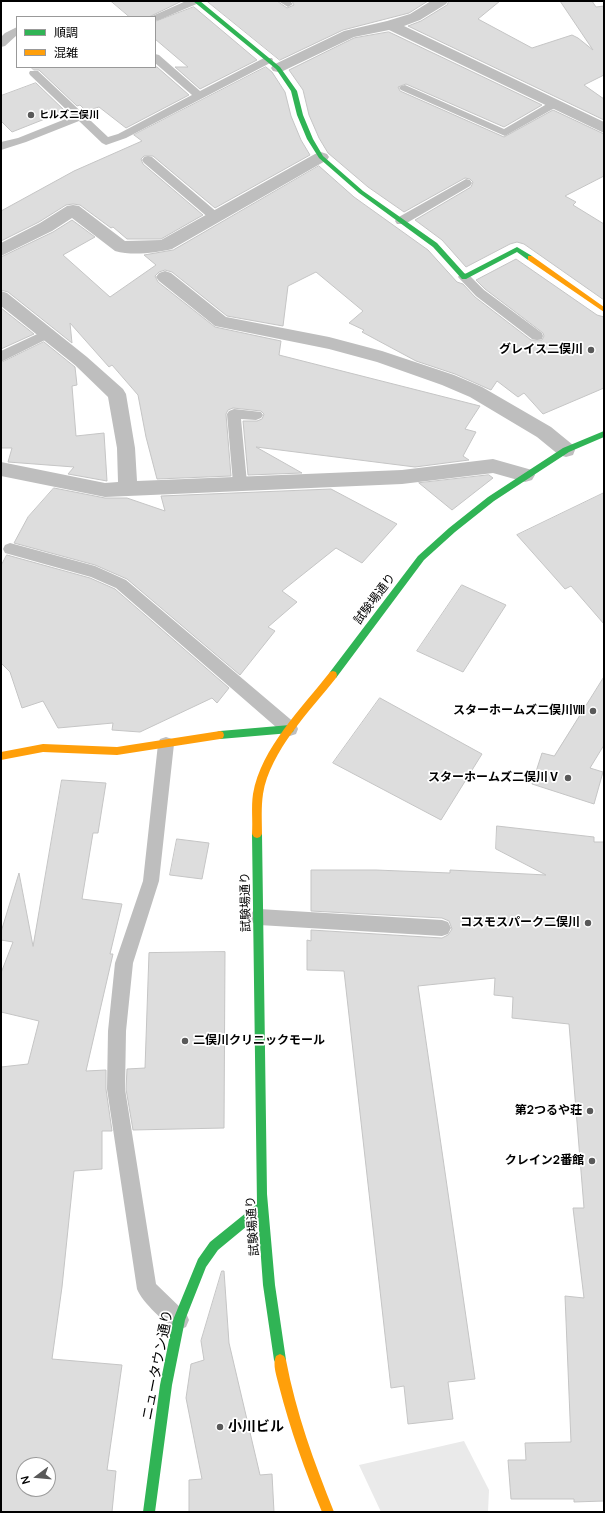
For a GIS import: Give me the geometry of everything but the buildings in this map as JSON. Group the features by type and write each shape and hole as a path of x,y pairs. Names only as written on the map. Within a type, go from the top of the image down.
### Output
{"street":[{"path":"196,1 273,64 294,91 300,115 310,139 321,157 361,192 435,245 464,277 517,249 604,310"},
{"path":"273,64 350,34 391,25 415,17 441,1"},
{"path":"391,25 434,48 556,104 604,128"},
{"path":"1,250 73,210 121,247 155,247 166,244 321,157"},
{"path":"165,277 221,322 329,343 382,357 448,380 476,392 544,432 566,450"},
{"path":"1,297 48,333 117,394 126,448 128,488"},
{"name":"試験場通り","path":"328,1512 295,1428 278,1354 269,1285 263,1206 258,794 266,763 290,729 421,558 452,530 491,499 526,475 566,450 604,434"},
{"path":"1,470 105,490 402,477 492,466 526,475"},
{"path":"1,756 43,748 117,751 242,732 290,729"},
{"name":"ニュータウン通り","path":"149,1512 166,1385 179,1320 202,1264 214,1246 263,1206"}],"lane":[{"path":"156,18 196,1"},
{"path":"3,47 9,35 16,31"},
{"path":"156,59 199,96"},
{"path":"34,73 106,142 122,136 199,96 273,64"},
{"path":"405,88 505,133 556,104"},
{"path":"1,146 22,140 80,117"},
{"path":"148,160 214,216"},
{"path":"401,221 466,183"},
{"path":"464,277 480,293 537,336"},
{"path":"1,357 48,333"},
{"path":"240,483 234,414 256,415"},
{"path":"10,548 95,572 121,584 290,729"},
{"path":"166,744 151,881 124,963 117,1031 116,1090 147,1289 179,1320"},
{"path":"259,917 442,928"}],"shaded area":[{"path":"464,1441 489,1490 488,1512 381,1512 359,1465"}],"traffic: fast":[{"path":"196,1 278,68 294,91 300,115 310,139 321,157 361,192 435,245 464,277 517,249 530,258"},
{"path":"333,675 421,558 452,530 491,499 566,450 604,434"},
{"path":"220,735 290,729"},
{"path":"257,834 262,1194 269,1285 280,1360"},
{"path":"149,1512 166,1385 179,1320 202,1263 214,1246 263,1206"}],"traffic: slow":[{"path":"530,258 604,310"},
{"path":"257,834 258,794 267,763 290,729 333,675"},
{"path":"1,756 43,748 117,751 220,735"},
{"path":"280,1360 288,1399 300,1438 328,1512"}],"place":[{"name":"ヒルズ二俣川","path":"31,115"},
{"name":"グレイス二俣川","path":"591,350"},
{"name":"スターホームズ二俣川Ⅷ","path":"593,711"},
{"name":"スターホームズ二俣川Ⅴ","path":"568,778"},
{"name":"コスモスパーク二俣川","path":"588,923"},
{"name":"二俣川クリニックモール","path":"185,1041"},
{"name":"第2つるや荘","path":"590,1111"},
{"name":"クレイン2番館","path":"592,1161"},
{"name":"小川ビル","path":"220,1427"}]}
